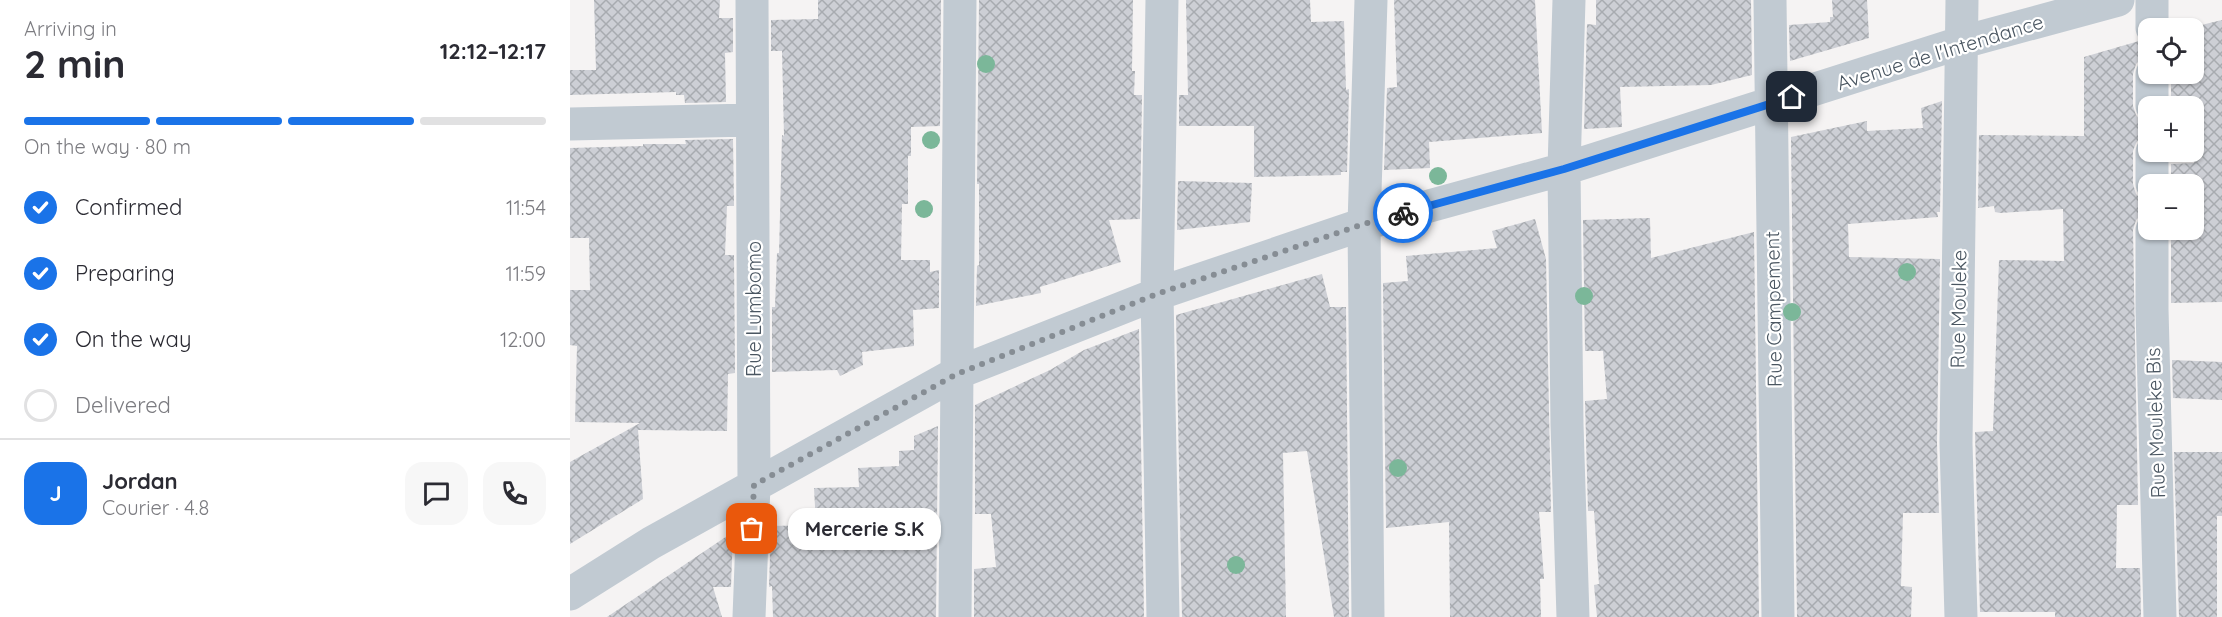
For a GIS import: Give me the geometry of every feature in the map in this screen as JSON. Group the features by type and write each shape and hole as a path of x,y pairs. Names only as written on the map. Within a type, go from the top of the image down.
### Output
{"street":[{"name":"Rue Lumbomo","path":"749,617 754,485 752,0"},
{"path":"955,617 960,0"},
{"path":"1162,0 1157,294 1163,617"},
{"path":"1368,617 1364,224 1371,0"},
{"path":"1569,0 1564,169 1567,424 1573,617"},
{"name":"Rue Campement","path":"1770,0 1778,617"},
{"name":"Rue Mouleke","path":"1961,617 1956,443 1962,0"},
{"name":"Avenue de l'Intendance","path":"570,594 651,543 957,374 1157,294 1364,224 1564,169 1963,42 2118,0"},
{"path":"2152,0 2152,18"},
{"path":"570,124 751,120"},
{"name":"Rue Mouleke Bis","path":"2152,240 2160,617"}],"building":[{"path":"594,0 720,0 719,18 733,18 733,52 725,53 726,102 685,103 684,95 676,95 676,92 570,95 570,70 596,70"},
{"path":"818,0 941,0 940,126 911,127 911,156 908,156 908,204 902,204 901,260 930,260 930,272 939,270 939,308 913,310 914,346 862,352 863,365 840,376 837,370 772,372 772,307 775,307 777,253 779,253 782,135 784,136 782,51 771,51 771,20 818,19"},
{"path":"979,0 1133,0 1134,95 1142,95 1140,219 1109,220 1121,262 1040,287 1041,293 976,306 977,266 979,265 979,184 977,184"},
{"path":"1186,0 1310,0 1311,22 1344,21 1346,90 1349,89 1347,172 1341,172 1341,175 1254,177 1254,126 1179,126 1179,95 1188,95"},
{"path":"1394,0 1535,0 1542,133 1429,142 1430,168 1384,170 1387,88 1397,87"},
{"path":"1596,0 1751,0 1752,75 1711,85 1620,87 1622,127 1584,129 1587,24 1596,25"},
{"path":"1832,0 1867,0 1869,38 1790,61 1789,25 1830,22 1830,17 1833,17"},
{"path":"2222,20 2222,302 2171,303 2171,240 2204,240 2204,174 2171,174 2171,164 2204,162 2204,96 2171,96 2171,84 2204,84 2204,24"},
{"path":"2138,41 2138,62 2133,74 2133,106 2138,118 2138,141 2133,151 2133,184 2138,196 2138,218 2133,230 2138,505 2117,505 2116,568 2140,568 2141,617 2055,617 2055,612 1980,612 1975,432 1993,431 1999,260 2064,261 2063,209 2000,213 1995,212 1994,206 1978,208 1979,135 2084,136 2084,57"},
{"path":"1942,101 1940,212 1937,212 1938,217 1848,224 1849,257 1940,259 1937,443 1939,513 1903,513 1901,586 1912,587 1911,617 1797,617 1791,137 1867,121 1867,131 1923,128 1921,108"},
{"path":"733,139 734,206 727,206 725,255 734,255 735,373 728,374 727,431 638,430 643,499 570,544 570,462 640,423 575,422 577,346 570,345 570,290 590,290 589,238 570,238 570,148 686,144 685,140"},
{"path":"1178,181 1252,183 1250,222 1177,230"},
{"path":"1650,218 1651,258 1754,232 1759,617 1597,617 1594,585 1599,584 1594,511 1588,511 1585,401 1607,399 1603,351 1585,351 1583,220"},
{"path":"1535,219 1546,259 1551,512 1539,512 1544,579 1540,579 1541,617 1450,617 1449,522 1386,528 1383,283 1408,281 1406,256 1497,248 1492,231"},
{"path":"1322,274 1330,307 1346,307 1349,617 1334,617 1307,451 1283,453 1286,617 1182,617 1176,315"},
{"path":"1139,329 1144,617 974,617 974,569 996,567 991,514 975,514 975,405 1050,370 1084,350"},
{"path":"2172,360 2222,362 2222,400 2173,398"},
{"path":"938,426 936,617 773,617 772,586 769,587 771,526 816,525 814,488 859,487 858,468 899,466 899,451 914,450 914,436"},
{"path":"2174,452 2222,452 2222,516 2217,516 2217,617 2179,617"},
{"path":"733,532 731,587 713,587 722,617 607,617"}],"way so far":[{"path":"752,529 754,485 957,374 1157,294 1403,213"}],"place":[{"name":"Mercerie S.K","path":"752,529"}],"route":[{"path":"1403,213 1564,169 1792,97"}]}
